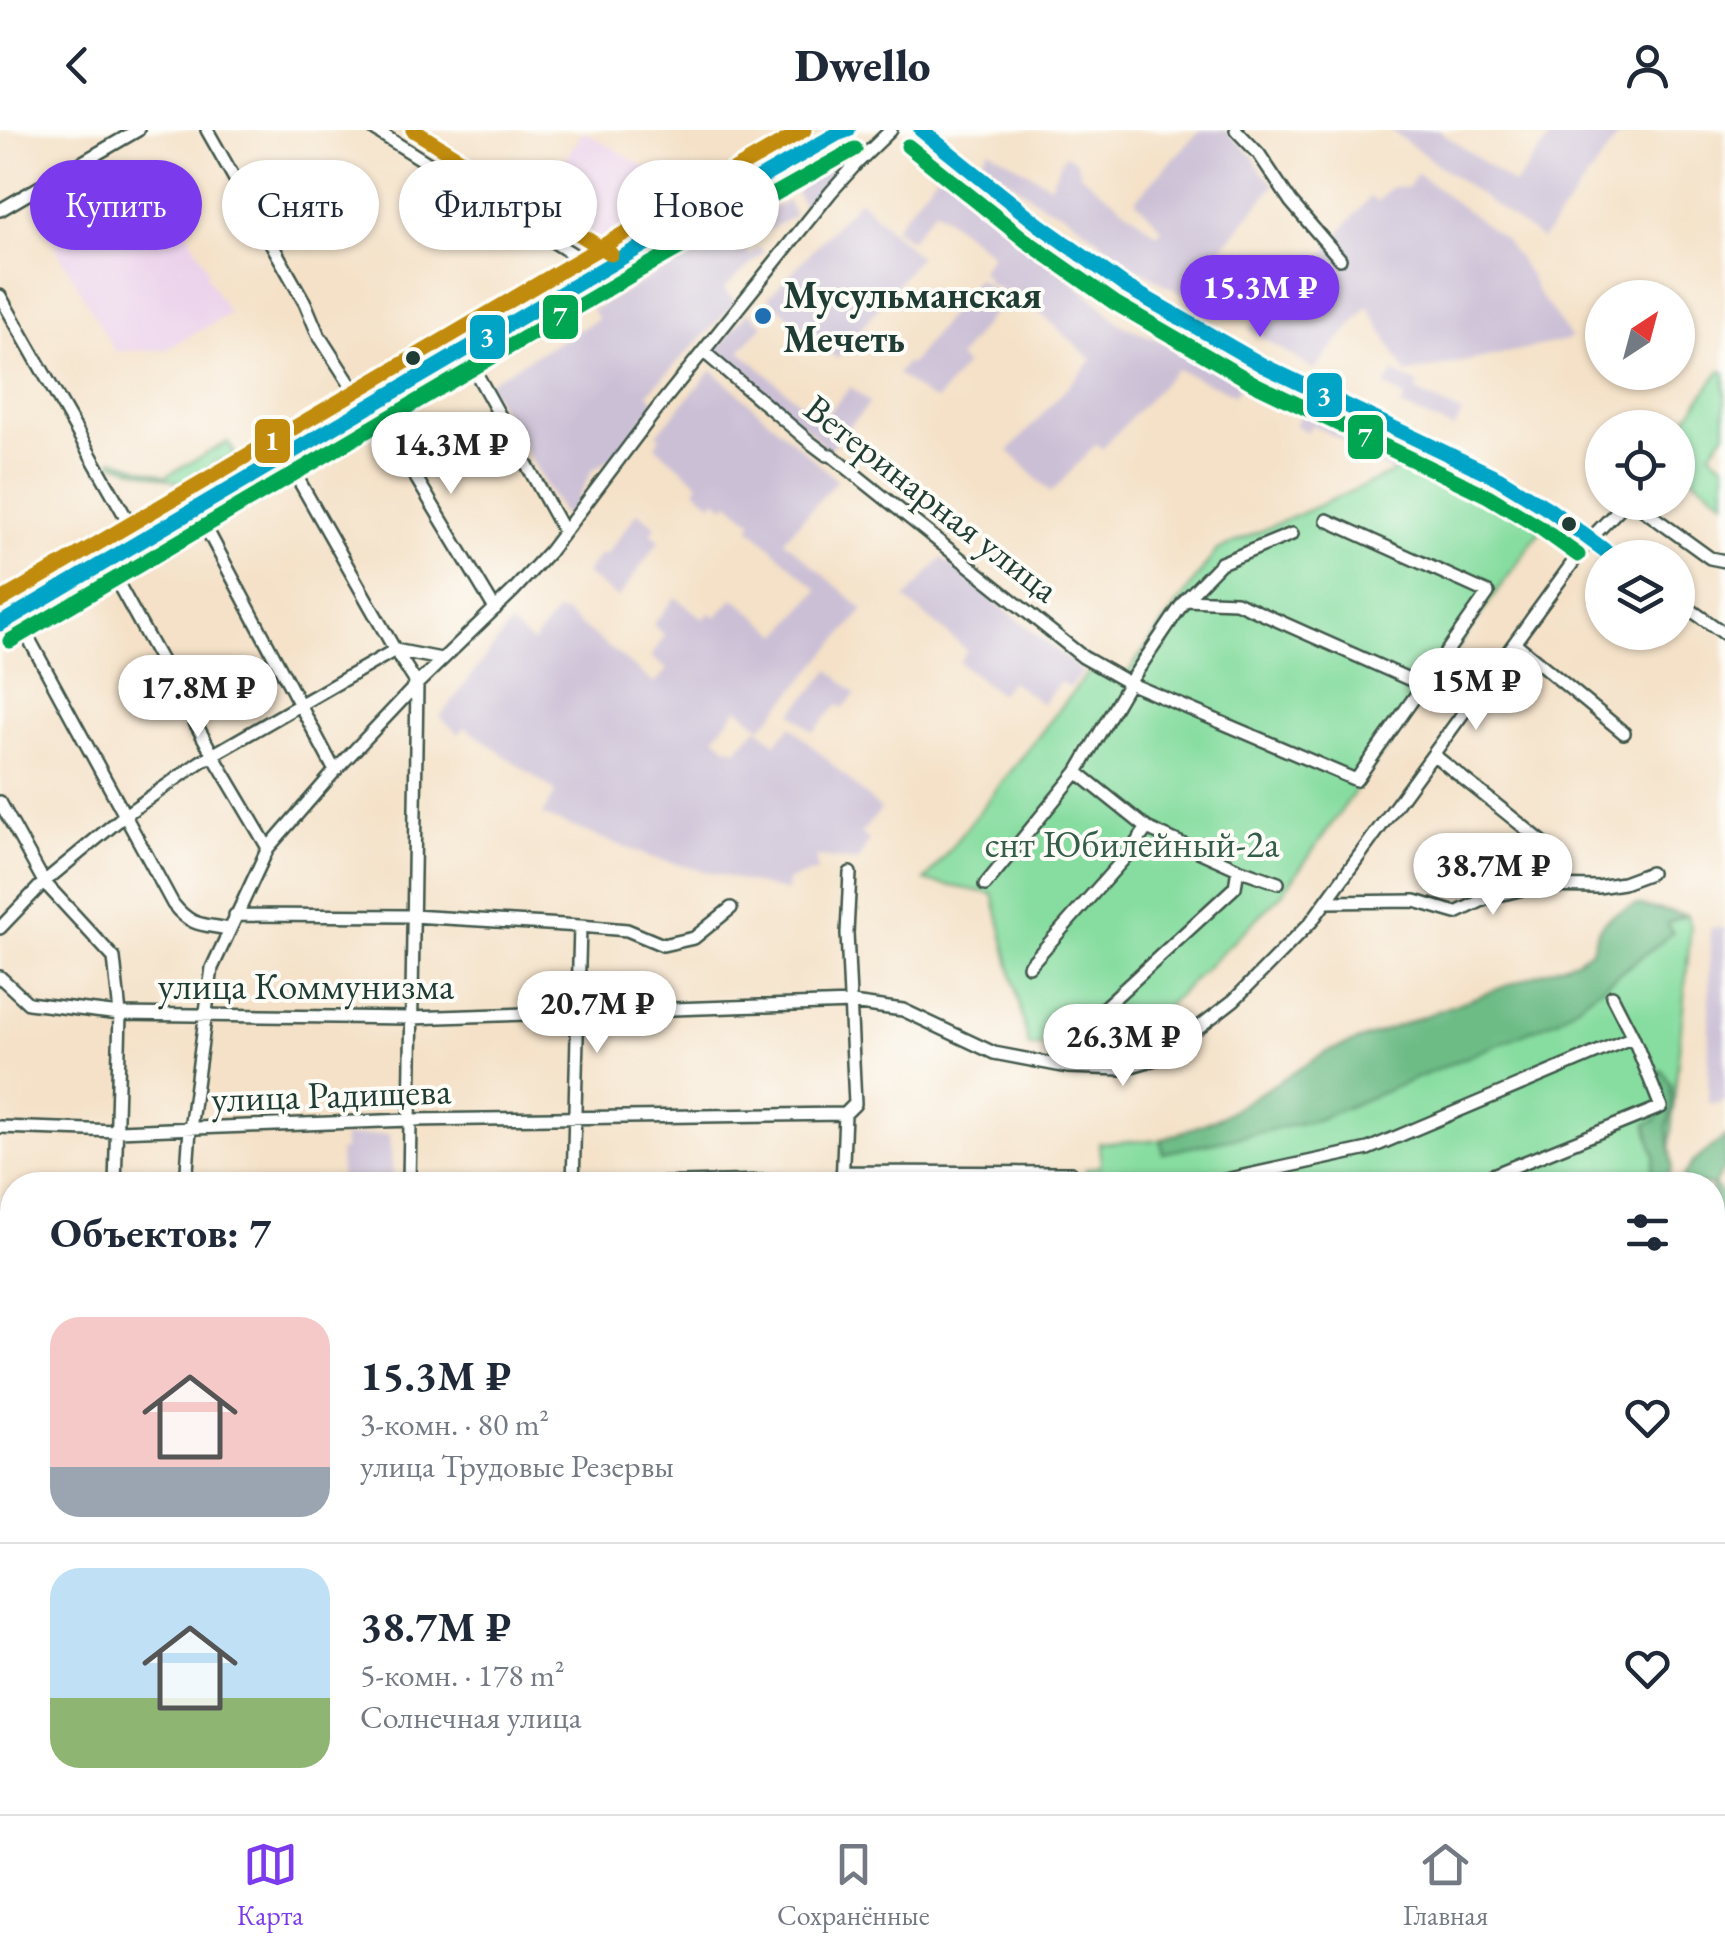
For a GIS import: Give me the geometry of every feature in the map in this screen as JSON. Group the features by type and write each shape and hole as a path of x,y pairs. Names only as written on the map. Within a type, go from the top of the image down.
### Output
{"street":[{"path":"0,210 138,130"},
{"path":"207,130 318,334 370,407 495,609"},
{"path":"375,130 600,271"},
{"path":"857,163 878,130"},
{"path":"187,1172 212,968 268,848 417,684 532,572 758,282 857,163 891,130"},
{"path":"1236,130 1340,259"},
{"path":"0,624 843,131"},
{"path":"921,132 1125,286 1264,366 1498,478 1590,539"},
{"path":"0,296 140,542"},
{"path":"464,351 564,532"},
{"name":"Ветеринарная улица","path":"704,352 827,455 1083,657 1129,683 1356,780 1422,685"},
{"path":"286,456 417,684 409,1172"},
{"name":"улица Коммунизма","path":"0,977 28,1003 120,1014 410,1018 852,1003 904,1010 994,1053 1068,1066 1122,1069 1159,1058 1234,1000 1311,922 1590,539 1618,508 1632,505 1646,511 1710,558 1725,561"},
{"path":"196,509 334,771"},
{"path":"1186,600 1236,602 1422,685 1488,592 1327,520"},
{"path":"986,885 1076,772 1129,683 1186,600 1221,563 1292,534"},
{"path":"106,562 268,848"},
{"path":"1695,613 1725,634"},
{"path":"16,614 173,904 193,922 229,929"},
{"path":"1515,643 1624,733"},
{"path":"0,928 44,882 124,815 214,755 395,650 441,659"},
{"path":"1434,755 1550,848 1535,886"},
{"path":"1076,772 1147,828 1278,884"},
{"path":"1,808 44,882 114,958 120,1014 116,1172"},
{"path":"1029,966 1147,828"},
{"path":"1082,1028 1235,888 1238,869"},
{"path":"842,1172 845,1114 856,1104 847,933 850,872"},
{"path":"1326,902 1414,901 1456,913 1487,898 1535,886 1598,887 1650,873"},
{"path":"236,915 412,916 580,926 628,930 667,945 694,938 731,908"},
{"path":"573,1172 580,926"},
{"path":"1500,1172 1661,1107 1612,996"},
{"path":"1262,1172 1368,1149 1632,1038"},
{"name":"улица Радищева","path":"0,1126 118,1131 409,1120 845,1114"}],"shaded area":[{"path":"1200,130 1225,130 1275,184 1184,295 1133,266 1064,213 1043,205 981,160 989,149 1050,185 1065,154 1076,161 1081,175 1157,234 1162,228 1135,200"},
{"path":"1390,130 1439,130 1514,185 1556,130 1623,130 1542,240"},
{"path":"584,131 633,160 617,160 617,237 597,249 597,160 564,160"},
{"path":"825,162 837,183 814,196 817,203 806,210 790,181"},
{"path":"942,168 1022,230 1017,238 1122,325 1244,376 1235,395 1176,369 1102,449 1096,444 1051,493 1009,451 1092,360 1038,310 987,282 980,271 992,254 935,209 910,240 894,228"},
{"path":"1417,173 1504,239 1572,339 1406,374 1368,306 1314,370 1249,329 1288,283 1294,288 1370,197 1377,202 1391,187 1407,188"},
{"path":"859,200 919,257 837,359 768,298"},
{"path":"787,201 795,215 779,224 779,205"},
{"path":"57,250 198,250 208,269 206,275 229,314 165,350 115,351"},
{"path":"699,250 746,250 749,256 756,250 764,252 725,288 736,302 648,393 656,403 611,459 592,470 573,509 563,515 487,383 598,319 592,310"},
{"path":"977,278 1004,299 958,358 965,365 937,400 928,397 897,374 906,363 910,365"},
{"path":"748,312 763,325 740,351 821,421 851,387 870,403 827,452 812,433 711,356"},
{"path":"712,370 837,480 784,540 864,610 763,726 738,708 715,736 736,751 758,727 775,743 791,726 881,810 861,833 869,841 859,859 816,857 817,872 788,881 787,892 653,858 542,815 556,792 465,727 459,734 440,717 510,625 533,643 556,612 566,614 655,684 667,669 651,657 665,635 653,625 675,597 704,619 710,612 716,617 734,598 780,635 818,590 749,527 753,522 729,502 725,506 716,499 712,504 695,489 699,483 655,446 661,438 657,434"},
{"path":"1393,372 1419,384 1416,392 1462,413 1454,429 1401,407 1405,397 1385,387"},
{"path":"1311,398 1419,452 1407,473 1394,473 1351,452 1353,446 1312,425 1307,432 1295,425"},
{"path":"638,512 656,526 651,534 660,540 618,598 585,574 600,554 605,556"},
{"path":"942,558 1083,672 1069,688 1060,682 1042,704 1011,681 999,694 959,662 967,650 905,599"},
{"path":"830,670 856,694 843,708 838,704 813,732 792,713"},
{"path":"1710,928 1725,928 1725,1099 1718,1104 1708,1103"},
{"path":"390,1134 392,1172 340,1172 339,1151 344,1150 344,1137"}],"green space":[{"path":"1721,370 1725,373 1725,433 1710,453 1725,464 1725,501 1695,479 1692,410"},
{"path":"228,442 235,454 213,463 214,466 184,484 113,463 113,459 166,476"},
{"name":"снт Юбилейный-2а","path":"1411,464 1473,490 1521,503 1548,520 1282,894 1125,1047 1029,1046 993,894 925,881 1091,669 1121,682 1217,550 1393,473 1396,467 1407,472"},
{"path":"1636,905 1686,915 1667,923 1673,933 1559,1019 1316,1120 1163,1153 1161,1140 1219,1118 1327,1052 1576,960 1592,949 1606,920"},
{"path":"1686,915 1691,926 1667,1172 1086,1172 1101,1166 1099,1143 1161,1140 1163,1153 1672,933 1666,923"},
{"path":"1663,1071 1671,1085 1672,1108 1667,1127 1670,1172 1651,1172 1655,1157 1646,1124 1656,1120 1658,1114 1657,1076"},
{"path":"1725,1137 1722,1172 1686,1172"}],"transit line":[{"name":"1","path":"413,130 611,254"},
{"name":"1","path":"0,601 804,130"},
{"name":"3","path":"0,624 628,254 848,130"},
{"name":"3","path":"921,130 1038,224 1125,286 1264,366 1498,478 1591,540"},
{"name":"7","path":"908,146 1025,240 1115,303 1255,384 1488,496 1578,555"},
{"name":"7","path":"10,641 638,271 855,149"}],"place":[{"name":"Мусульманская Мечеть","path":"763,316"}]}
